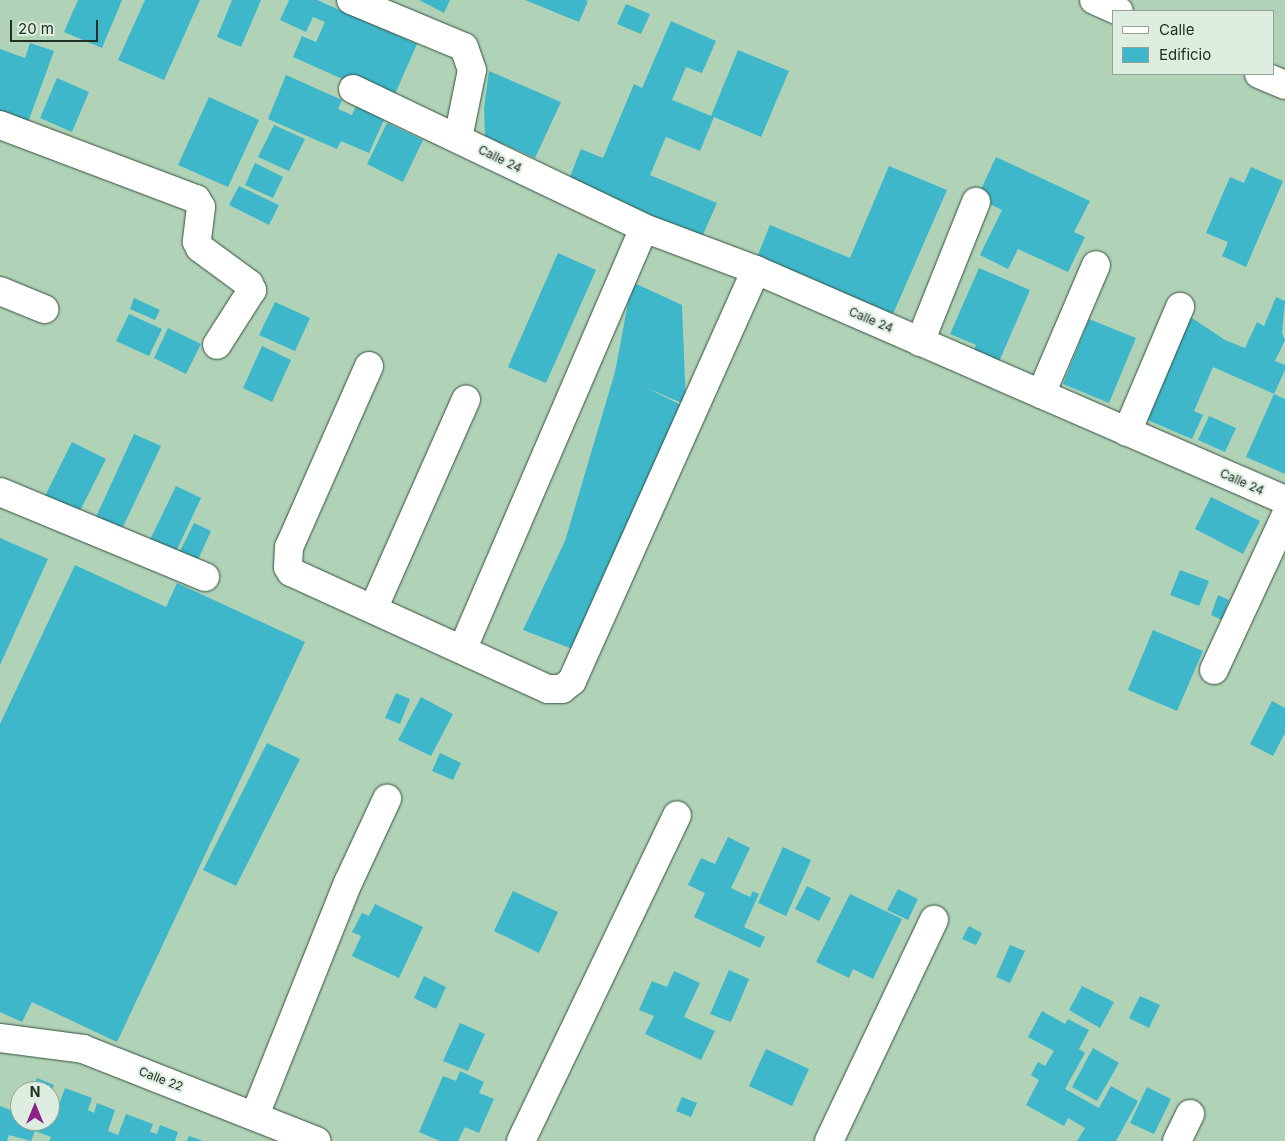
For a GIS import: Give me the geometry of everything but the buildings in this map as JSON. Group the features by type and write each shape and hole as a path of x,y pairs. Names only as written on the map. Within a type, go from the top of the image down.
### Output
{"street":[{"path":"351,0 464,47 472,70 458,138"},
{"path":"1094,0 1117,10"},
{"path":"1261,75 1285,85"},
{"name":"Calle 24","path":"353,89 644,228 756,270 1285,500"},
{"path":"0,125 196,198 201,207 197,242 200,248 249,284 252,290 217,345"},
{"path":"920,342 976,202"},
{"path":"463,648 644,228"},
{"path":"1041,394 1096,265"},
{"path":"369,366 289,547 286,562 291,572 463,648 548,689 562,689 572,681 756,270"},
{"path":"0,290 44,309"},
{"path":"1127,432 1180,307"},
{"path":"374,608 466,399"},
{"path":"0,492 205,577"},
{"path":"1214,670 1285,517"},
{"path":"255,1115 348,883 387,799"},
{"path":"522,1141 677,816"},
{"path":"829,1141 934,920"},
{"name":"Calle 22","path":"0,1038 82,1049 255,1115 317,1141"},
{"path":"1177,1141 1190,1114"}]}
